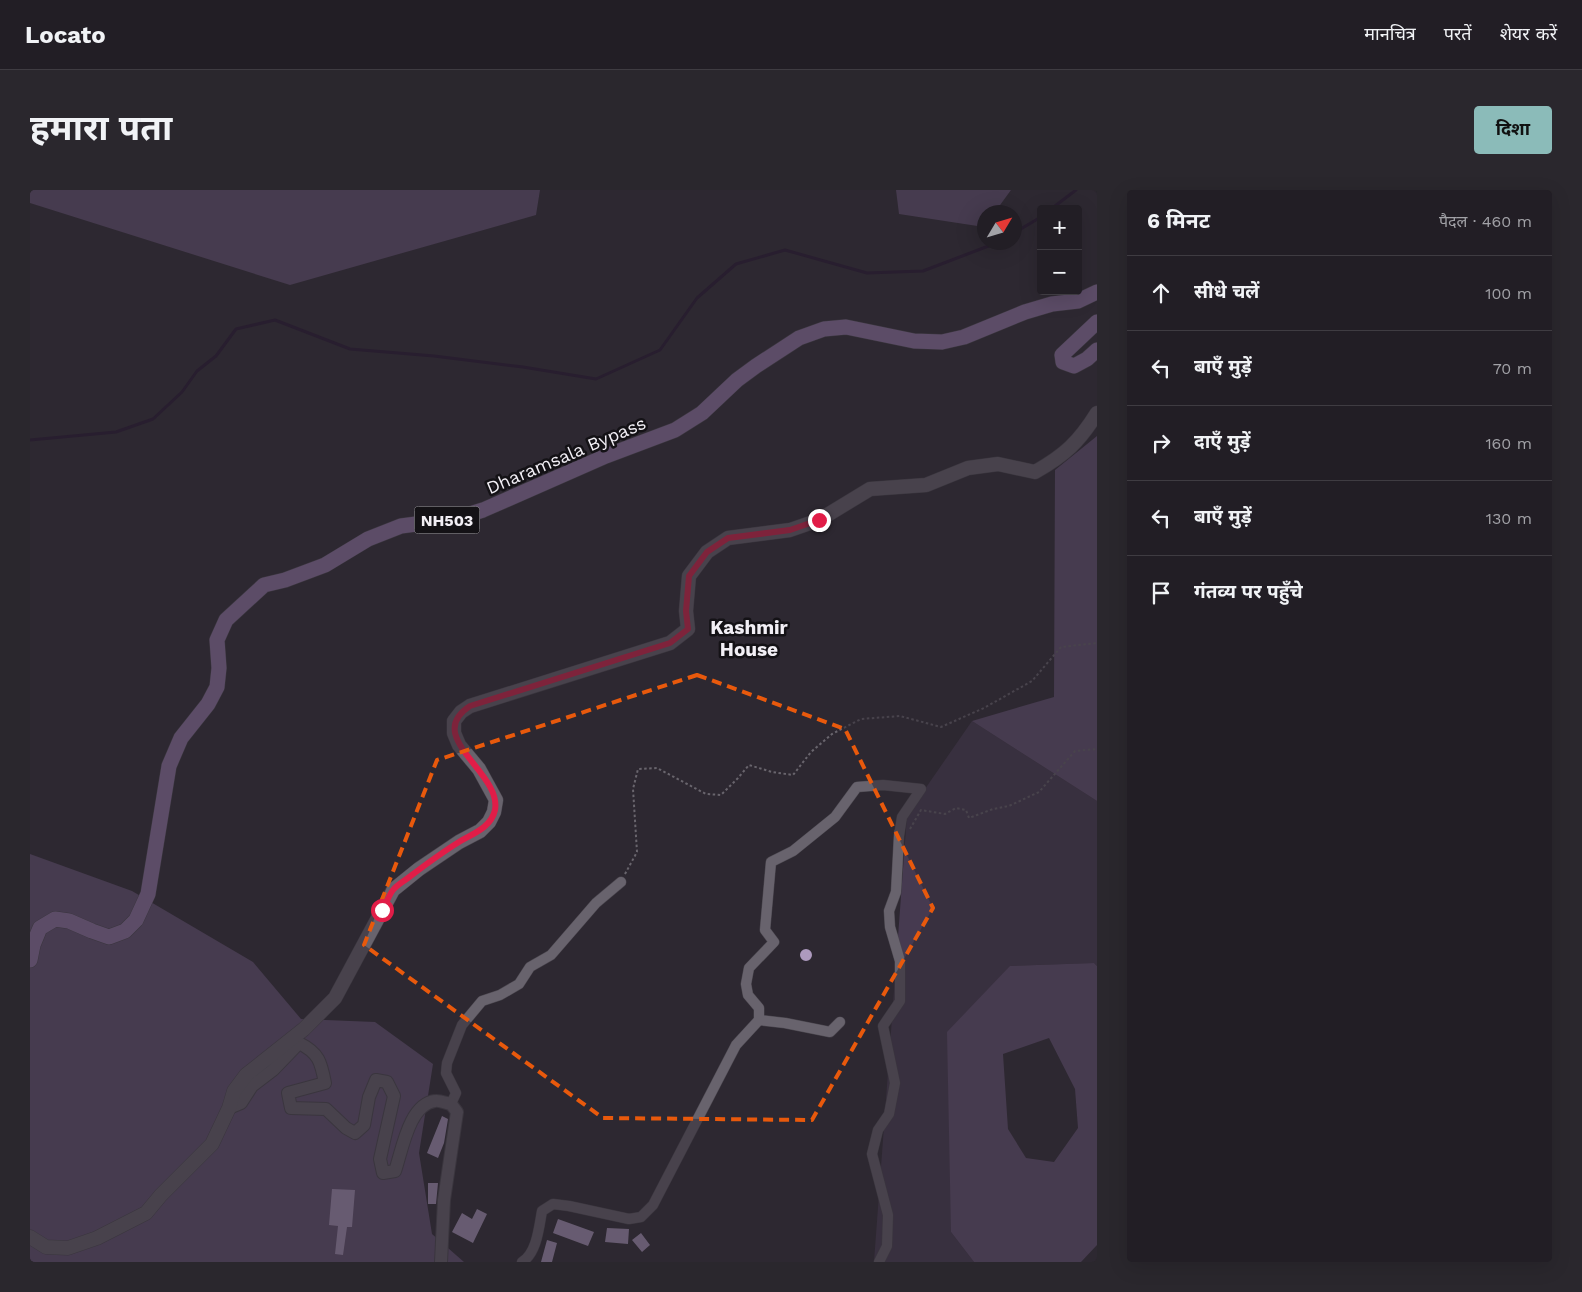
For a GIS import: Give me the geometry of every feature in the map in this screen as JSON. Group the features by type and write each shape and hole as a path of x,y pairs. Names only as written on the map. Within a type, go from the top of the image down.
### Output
{"main road":[{"name":"Dharamsala Bypass","path":"30,960 33,945 40,928 55,919 69,921 109,937 125,932 136,920 148,894 169,766 181,738 208,704 217,687 219,668 217,640 226,620 264,585 285,580 325,565 368,540 401,526 454,519 483,510 606,456 675,430 702,413 737,380 756,366 799,338 824,329 846,327 914,341 942,342 964,337 1025,312 1052,304 1078,301 1097,292"},
{"path":"1097,322 1062,355 1063,362 1074,366 1087,359 1097,350"},
{"path":"30,1237 46,1246 68,1248 98,1238 146,1213 161,1195 212,1144 229,1108 234,1090 246,1075 304,1029 335,998 393,890 459,842 480,831 489,822 494,812 496,800 479,769 459,745 454,733 454,721 461,712 470,706 670,643 688,629 686,611 689,576 707,552 728,538 790,530 812,523 870,489 926,485 968,468 998,464 1035,472 1058,460 1084,434 1097,413"}],"street":[{"path":"522,1262 528,1258 537,1239 542,1211 553,1204 629,1219 641,1217 653,1205 736,1045 759,1020 759,1008 748,995 746,984 749,968 774,942 765,930 771,862 793,851 835,817 857,786 883,785 921,789 902,817 898,841 896,892 889,911 890,927 900,961 900,1001 883,1026 895,1083 889,1114 878,1130 872,1154 888,1215 887,1246 879,1262"},
{"path":"451,1104 456,1093 446,1073 447,1063 462,1025 482,1001 500,995 519,984 530,966 551,955 596,903 621,882"},
{"path":"759,1020 830,1032 840,1022"},
{"path":"229,1108 241,1103 252,1086 273,1070 299,1043 311,1050 322,1064 325,1083 288,1093 291,1108 326,1109 354,1133 364,1125 369,1098 376,1080 387,1082 394,1096 380,1159 383,1173 395,1171 406,1132 417,1110 434,1101 451,1104 458,1112 444,1200 441,1262"}],"path":[{"path":"621,882 637,852 633,789 638,769 657,768 706,794 722,795 749,765 793,776 811,752 832,734 861,719 900,716 941,727 984,708 1032,681 1061,647 1097,643"},
{"path":"898,841 911,828 921,810 945,814 956,808 966,810 969,818 993,809 1009,806 1039,792 1075,751 1097,749"}],"highlighted area":[{"path":"697,675 845,729 933,908 812,1120 603,1118 364,945 437,760"}],"shaded area":[{"path":"30,190 540,190 536,215 290,285 30,203"},
{"path":"896,190 1011,190 1000,205 977,205 977,226 899,214"},
{"path":"1097,436 1097,801 972,721 1054,697 1055,470"},
{"path":"972,721 1097,801 1097,966 1094,963 1010,966 951,1232 974,1262 874,1262 907,815"},
{"path":"30,854 132,891 253,962 301,1019 375,1022 433,1064 419,1153 432,1234 464,1262 30,1262"},
{"path":"1094,963 1097,966 1097,1245 1081,1262 974,1262 951,1232 947,1032 1010,966","holes":["1049,1038 1075,1089 1078,1128 1054,1162 1026,1158 1008,1129 1003,1054"]}],"building":[{"path":"808,949 811,950 811,960 804,961 801,960 800,953 801,950"},
{"path":"442,1116 448,1119 444,1143 438,1158 427,1153"},
{"path":"428,1183 438,1183 436,1204 428,1204"},
{"path":"332,1189 355,1190 352,1227 347,1227 343,1255 335,1254 338,1226 329,1225"},
{"path":"477,1209 487,1214 473,1243 452,1232 462,1213 472,1219"},
{"path":"558,1219 594,1232 588,1246 553,1233"},
{"path":"607,1228 629,1229 628,1244 605,1242"},
{"path":"641,1233 650,1245 642,1252 632,1240"},
{"path":"547,1240 557,1243 552,1262 541,1262"}],"waterway":[{"path":"1056,205 1076,190"},
{"path":"1022,228 1037,219"},
{"path":"30,440 116,432 153,419 182,392 197,371 216,356 236,329 275,320 350,349 434,356 523,367 596,379 660,350 697,298 736,264 785,250 867,273 923,271 978,250"}],"district":[{"name":"Kashmir House","path":"749,638"}],"route":[{"path":"382,910 393,890 459,842 480,831 489,822 494,812 496,800 490,787 479,769 459,745 454,733 454,721 461,712 470,706 670,643 688,629 686,611 689,576 707,552 728,538 790,530 819,520"}]}
